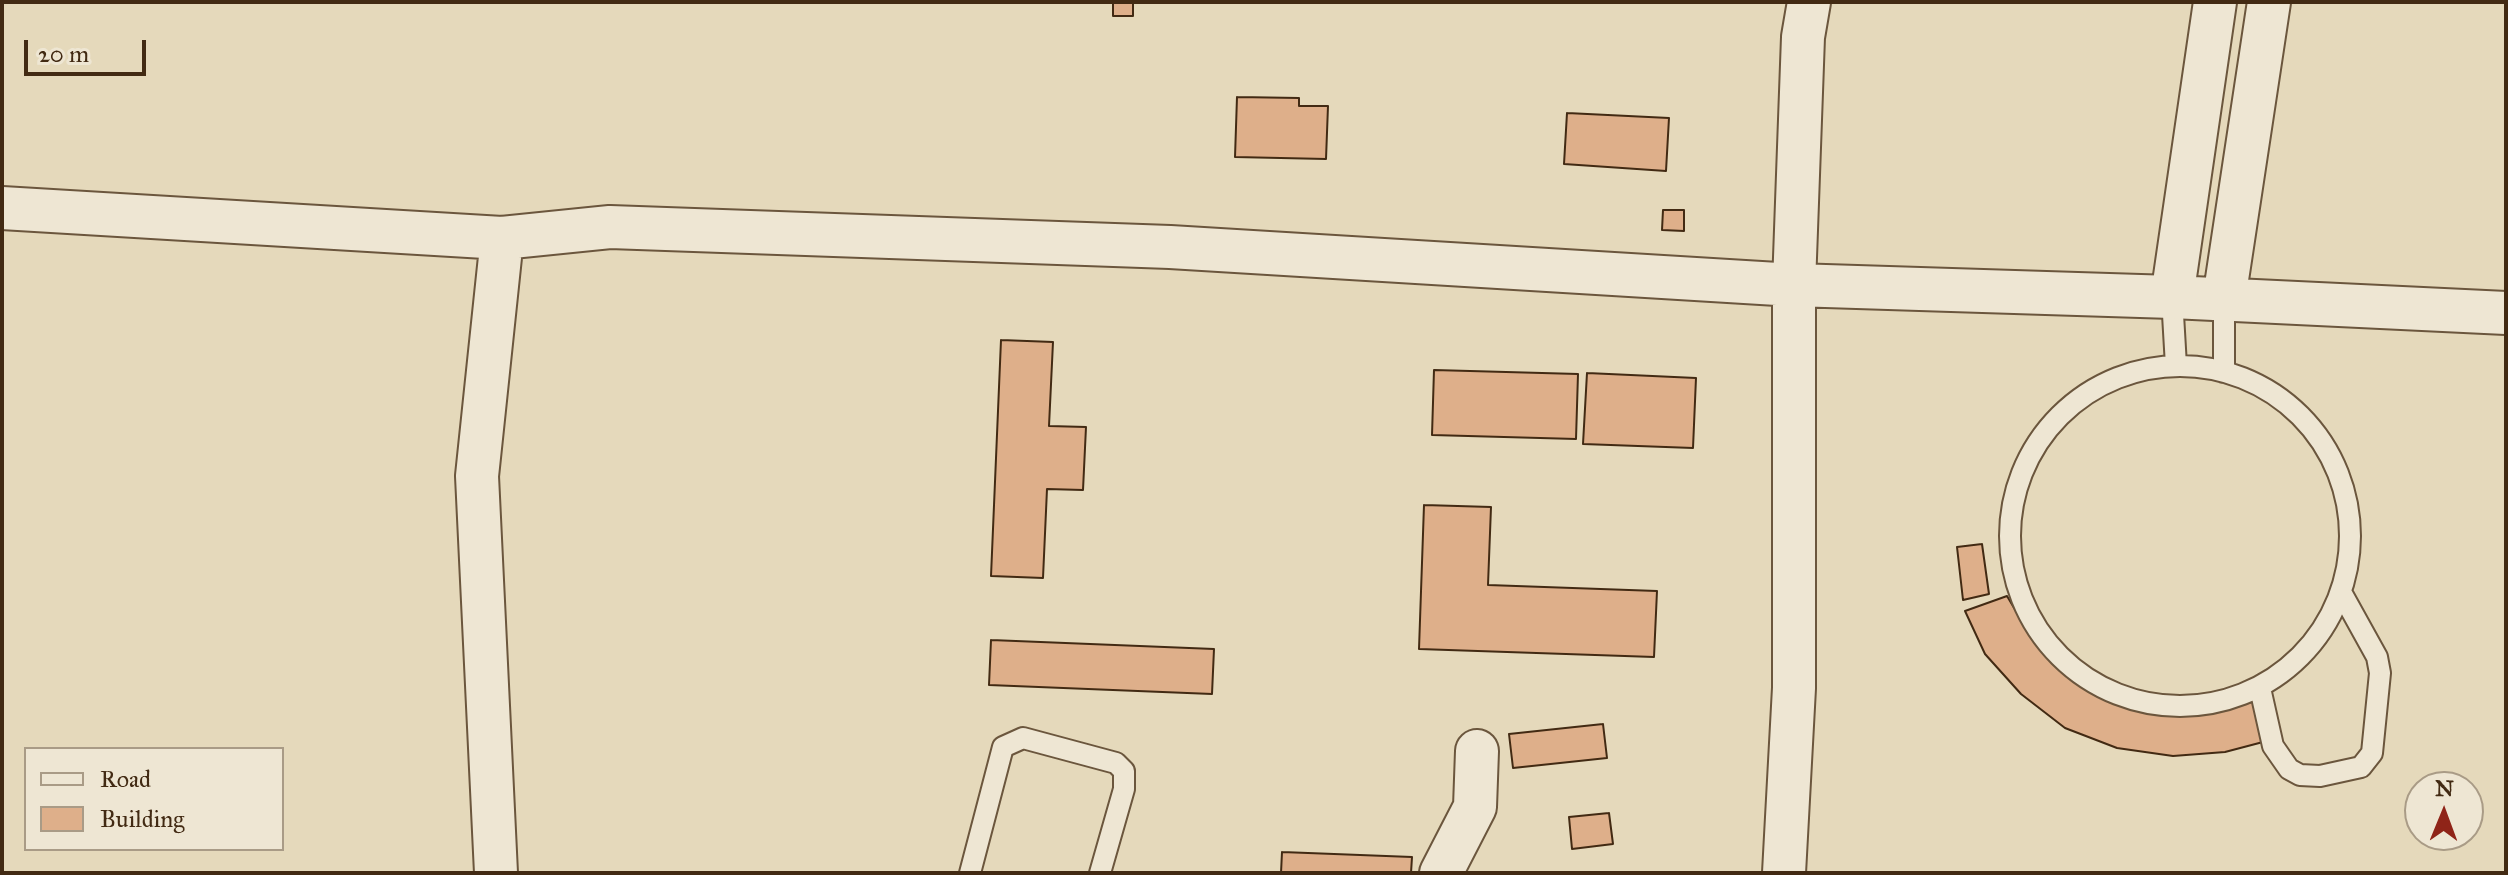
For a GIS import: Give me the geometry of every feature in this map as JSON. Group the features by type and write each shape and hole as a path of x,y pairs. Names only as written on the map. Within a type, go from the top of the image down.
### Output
{"street":[{"path":"1784,873 1794,688 1794,285 1803,37 1809,2"},
{"path":"2172,297 2215,2"},
{"path":"2224,299 2269,2"},
{"path":"2,208 502,238 610,227 1170,247 1794,285 2224,299 2506,313"},
{"path":"496,873 477,476 502,238"},
{"path":"1441,873 1475,807 1477,751"}],"lane":[{"path":"2172,297 2176,366"},
{"path":"2224,299 2224,372"},
{"path":"2176,366 2224,372 2271,392 2310,425 2337,468 2351,517 2349,568 2341,592 2332,616 2302,657 2260,688 2211,704 2160,706 2111,693 2067,665 2034,626 2014,579 2008,529 2019,479 2043,434 2080,398 2126,375 2176,366"},
{"path":"2260,688 2273,746 2289,769 2300,775 2320,776 2361,767 2372,753 2380,673 2377,657 2341,592"},
{"path":"970,873 1003,747 1023,738 1116,763 1124,771 1124,789 1100,873"}],"building":[{"path":"1113,2 1133,2 1133,16 1113,16"},
{"path":"1237,97 1299,98 1299,106 1328,106 1326,159 1235,157"},
{"path":"1567,113 1669,118 1666,171 1564,164"},
{"path":"1663,210 1684,210 1684,231 1662,230"},
{"path":"1001,340 1053,342 1049,426 1086,427 1083,490 1047,489 1043,578 991,576"},
{"path":"1434,370 1578,374 1576,439 1432,435"},
{"path":"1587,373 1696,378 1693,448 1583,444"},
{"path":"1424,505 1491,507 1488,585 1657,591 1654,657 1419,649"},
{"path":"1982,544 1989,594 1963,600 1957,547"},
{"path":"2007,596 2026,628 2060,667 2088,690 2145,711 2201,712 2257,701 2263,742 2225,752 2173,756 2117,748 2065,728 2021,694 1985,654 1965,611"},
{"path":"991,640 1214,649 1212,694 989,685"},
{"path":"1603,724 1607,758 1513,768 1509,734"},
{"path":"1609,813 1613,844 1572,849 1569,817"},
{"path":"1282,852 1412,857 1411,873 1281,873"}]}
